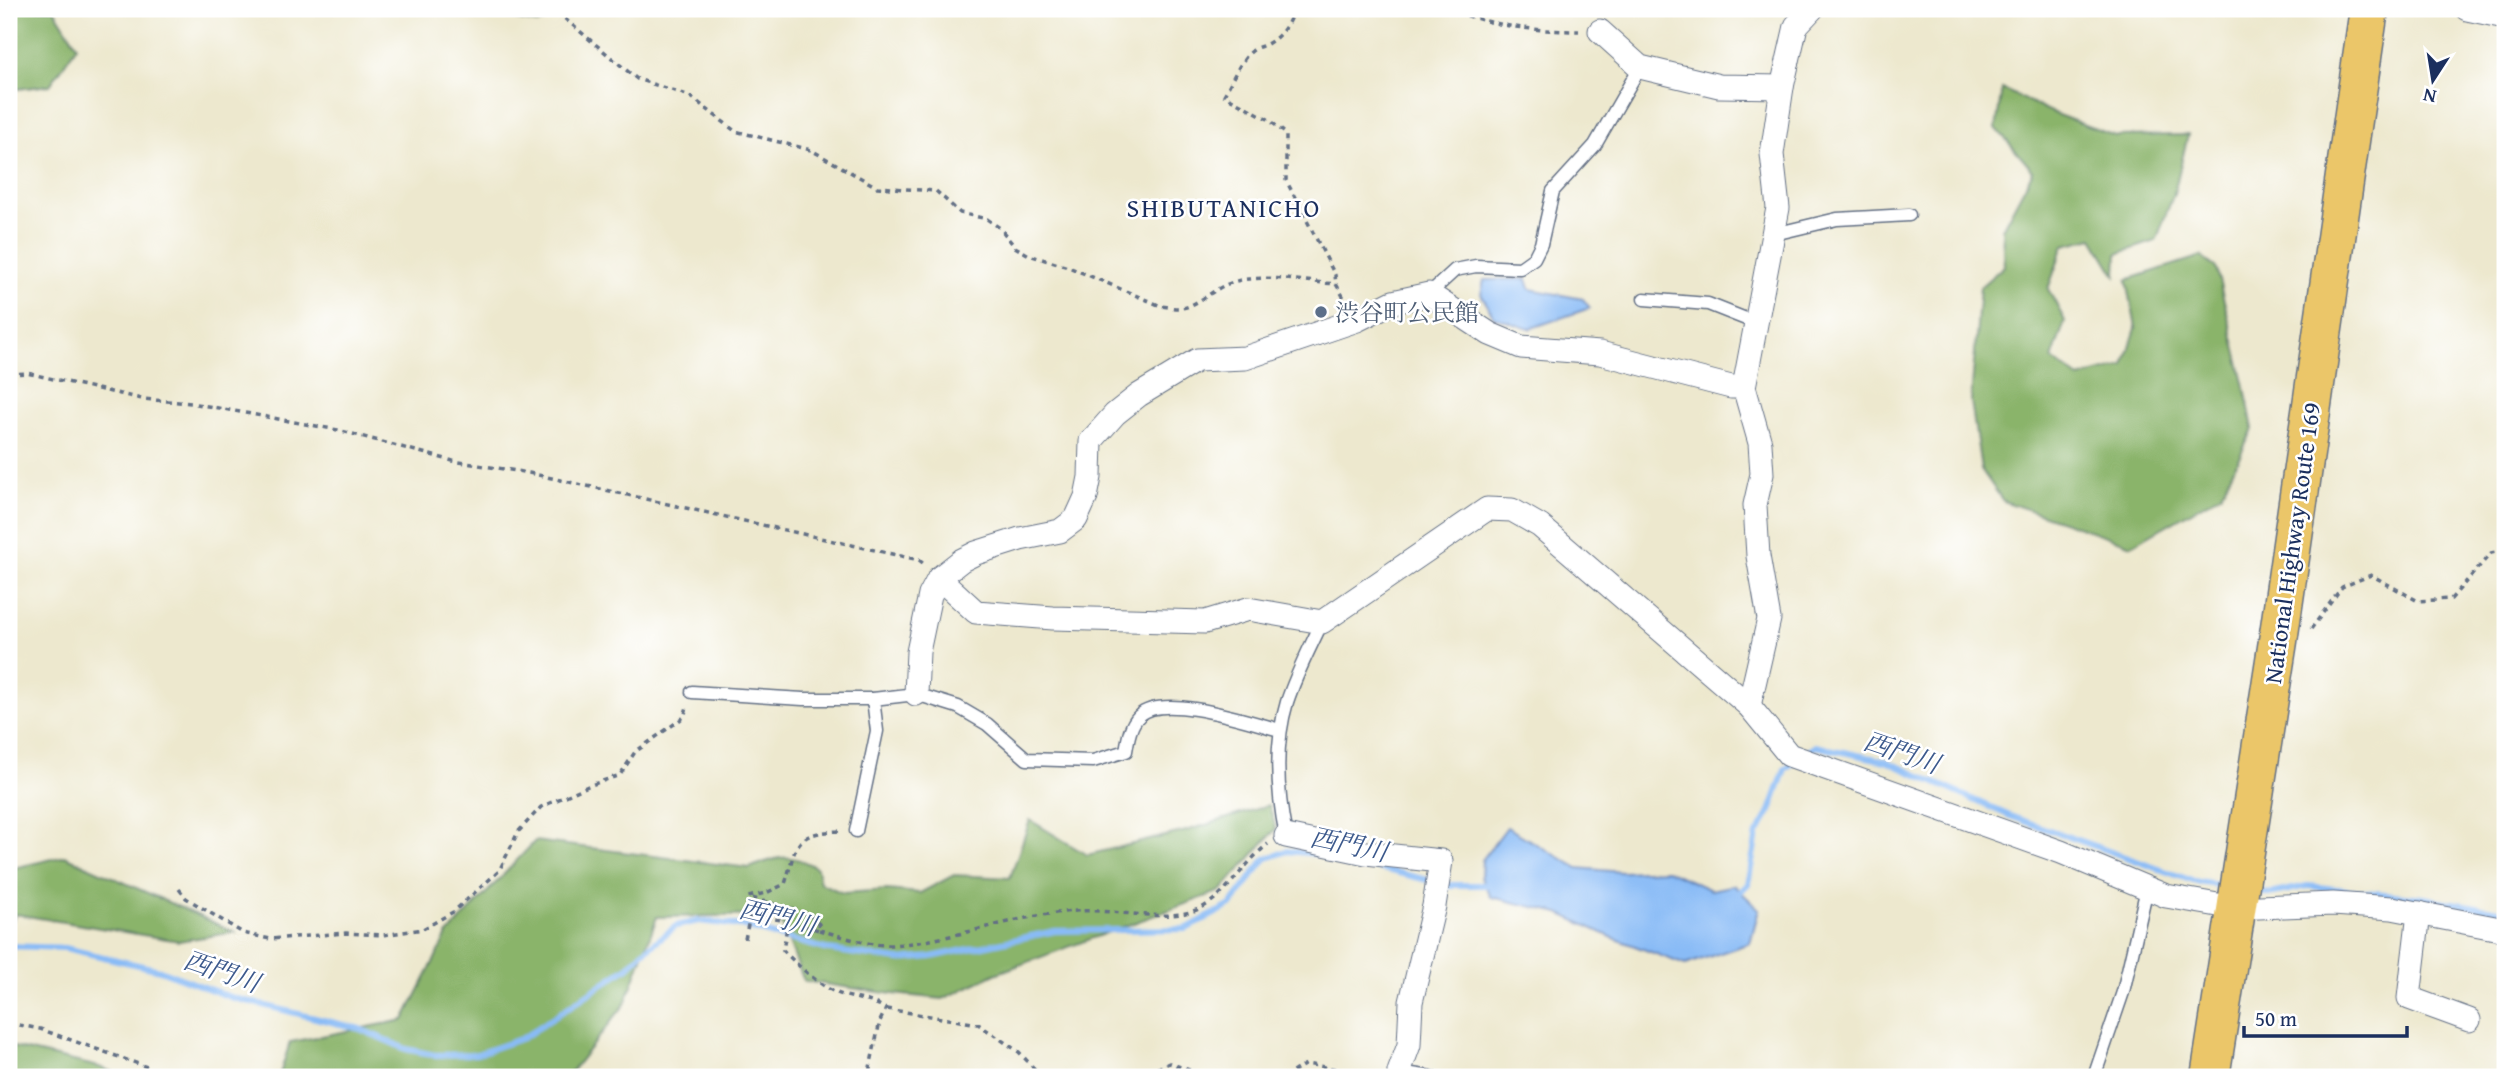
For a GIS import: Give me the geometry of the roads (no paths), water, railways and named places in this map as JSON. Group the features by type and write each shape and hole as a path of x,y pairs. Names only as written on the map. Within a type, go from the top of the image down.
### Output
{"highway":[{"name":"National Highway Route 169","path":"2210,1077 2278,640 2369,9"}],"street":[{"path":"1749,706 1769,620 1758,556 1755,505 1762,474 1760,443 1744,387 1778,208 1772,154 1782,87 1796,26 1812,9"},
{"path":"2467,9 2505,17"},
{"path":"1600,31 1640,67 1719,86 1782,87"},
{"path":"916,694 918,652 930,596 939,578 976,553 1020,539 1060,531 1076,519 1087,496 1091,442 1115,414 1197,360 1245,358 1357,320 1393,302 1429,294 1490,334 1521,347 1600,353 1731,387 1744,387"},
{"path":"939,578 976,612 1053,618 1205,622 1248,609 1322,622 1487,509 1512,510 1541,526 1749,706 1799,758 2061,852 2166,896 2235,908 2333,904 2392,908 2505,930"},
{"path":"1286,836 1366,853 1441,861 1434,906 1411,1002 1409,1045 1399,1072"},
{"path":"2419,914 2409,998 2469,1020"}],"lane":[{"path":"1429,294 1455,270 1476,266 1520,268 1534,258 1541,244 1553,191 1595,145 1640,67"},
{"path":"1774,234 1837,219 1909,215"},
{"path":"1644,299 1708,304 1756,323"},
{"path":"1286,836 1278,768 1280,730 1288,700 1322,622"},
{"path":"692,692 803,699 873,699 916,694 958,707 987,724 1027,759 1093,761 1126,751 1131,727 1139,715 1153,707 1216,712 1280,730"},
{"path":"856,831 877,731 873,699"},
{"path":"2094,1077 2123,992 2147,888"},
{"path":"1399,1072 1431,1077"}],"water":[{"path":"1527,279 1530,289 1583,299 1590,308 1529,329 1494,317 1481,294 1484,280"},
{"path":"1507,827 1578,868 1622,872 1667,870 1711,890 1734,885 1759,909 1750,943 1685,965 1611,937 1559,913 1491,897 1481,877 1482,860"}],"waterway":[{"name":"西門川","path":"1805,754 1815,746 1886,761 2010,816 2193,881 2229,887"},
{"name":"西門川","path":"1736,896 1748,884 1757,834 1769,814 1785,769 1794,762"},
{"name":"西門川","path":"9,946 65,948 160,970 230,997 360,1029 406,1049 435,1055 477,1054 523,1038 628,967 676,926 699,921 741,926 829,950 899,960 931,957 1055,931 1186,929 1231,905 1265,859 1287,851 1319,854"},
{"name":"西門川","path":"1333,857 1448,885 1490,885"},
{"name":"西門川","path":"2253,891 2269,894 2308,886 2423,898 2505,912"}],"place":[{"name":"渋谷町公民館","path":"1321,312"}],"district":[{"name":"SHIBUTANICHO","path":"1224,207"}]}
